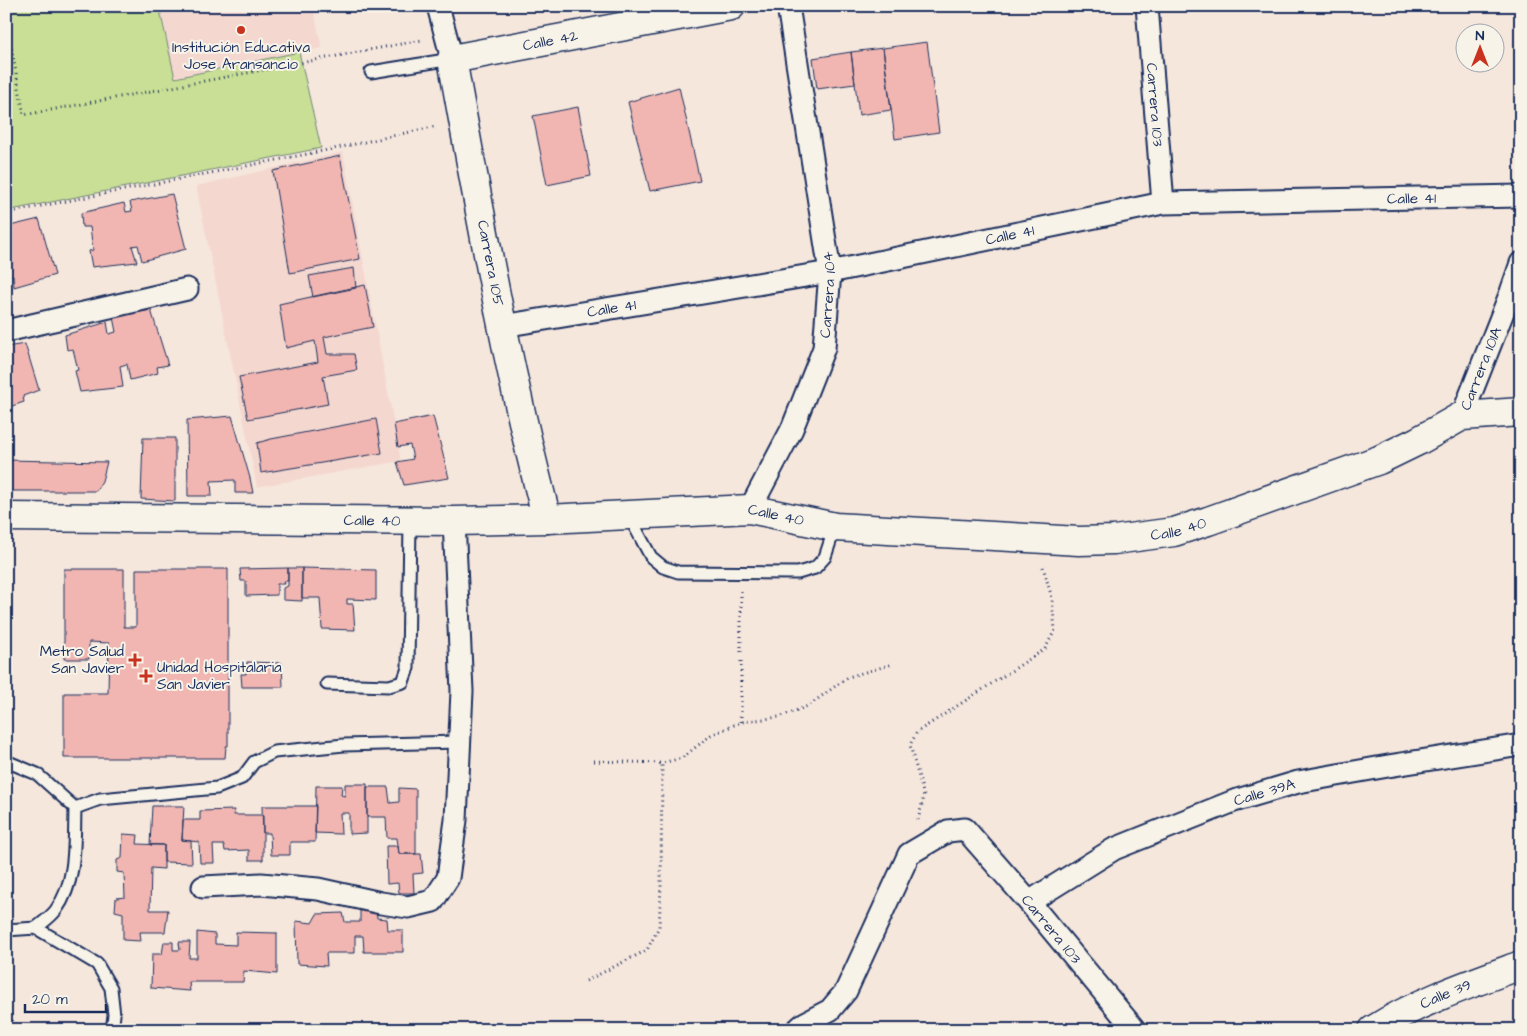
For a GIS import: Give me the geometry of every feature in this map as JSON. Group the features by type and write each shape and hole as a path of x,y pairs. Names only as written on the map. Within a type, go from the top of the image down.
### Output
{"street":[{"name":"Carrera 105","path":"438,6 449,47 502,326 535,475 547,519"},
{"name":"Calle 42","path":"449,47 731,6"},
{"name":"Carrera 104","path":"750,509 792,429 824,348 830,272 788,6"},
{"name":"Carrera 103","path":"1147,6 1164,203"},
{"name":"Calle 41","path":"502,326 830,272 1164,203 1521,196"},
{"name":"Carrera 101A","path":"1462,416 1521,264"},
{"path":"6,331 187,289"},
{"name":"Calle 40","path":"6,517 454,521 629,516 750,509 835,527 1079,541 1114,540 1174,532 1208,521 1379,460 1462,416 1521,412"},
{"path":"203,887 261,884 318,889 408,907 433,900 448,878 456,820 458,742 462,691 454,521"},
{"name":"Calle 39A","path":"1029,902 1114,849 1234,801 1298,782 1521,745"},
{"name":"Carrera 103","path":"909,854 948,831 965,829 1029,902 1135,1030"},
{"path":"797,1030 805,1023 830,1010 846,991 909,854"},
{"name":"Calle 39","path":"1373,1030 1423,1004 1521,965"}],"lane":[{"name":"Calle 42","path":"371,72 449,47"},
{"path":"629,516 651,557 663,567 678,572 798,573 814,568 825,557 835,527"},
{"path":"326,684 389,686 403,682 408,668 410,521"},
{"path":"75,808 100,799 217,788 242,778 254,762 274,752 344,745 458,742"},
{"path":"6,761 38,774 75,808 74,859 67,892 55,912 36,928"},
{"path":"6,930 36,928 97,964 111,988 114,1015 112,1030"}],"path":[{"path":"6,19 24,115 449,47"},
{"path":"6,213 333,149 463,120"},
{"path":"909,854 924,796 910,745 917,732 1045,650 1056,630 1052,598 1035,538"},
{"path":"741,573 741,722"},
{"path":"594,761 662,763 682,758 711,735 741,722 780,716 808,706 848,677 893,664"},
{"path":"586,981 647,950 659,927 662,887 662,763"}],"shaded area":[{"name":"Institución Educativa Jose Aransancio","path":"160,6 313,6 322,48 174,78"},
{"path":"343,152 401,461 257,487 196,186"}],"green space":[{"path":"6,6 159,6 175,78 299,52 321,148 6,211 6,119 10,109 6,86"}],"building":[{"path":"927,42 939,132 895,139 883,48"},
{"path":"883,48 891,110 859,115 851,52"},
{"path":"851,52 855,84 817,89 813,58"},
{"path":"679,87 700,181 650,191 628,102"},
{"path":"578,107 591,176 547,185 533,116"},
{"path":"340,156 360,259 290,273 273,171"},
{"path":"172,194 186,249 142,261 138,245 132,246 137,262 92,267 89,251 93,250 90,227 82,227 81,213 124,203 126,212 132,211 130,202"},
{"path":"39,219 55,275 14,287 13,275 6,277 6,227"},
{"path":"354,268 356,288 313,297 309,276"},
{"path":"365,285 373,327 324,337 327,354 354,354 357,370 323,376 328,404 248,419 239,377 318,362 315,341 286,348 279,304"},
{"path":"151,310 168,365 157,367 158,373 130,380 127,364 120,366 123,387 80,392 75,371 78,370 73,349 67,350 65,335 107,322 109,334 116,332 113,317"},
{"path":"25,344 39,390 23,396 24,402 6,408 6,347"},
{"path":"232,416 253,493 235,493 235,480 211,481 212,496 188,496 187,420"},
{"path":"433,416 449,478 404,485 397,462 413,459 410,445 398,447 394,424"},
{"path":"376,419 382,453 261,473 257,443"},
{"path":"143,438 175,438 175,501 141,499"},
{"path":"6,460 107,462 102,481 96,491 8,491"},
{"path":"288,568 288,581 283,581 284,584 277,584 277,595 246,596 246,581 241,581 240,569"},
{"path":"288,568 302,568 302,601 283,600 283,588 288,586"},
{"path":"302,568 376,570 376,600 347,599 347,604 353,604 355,630 322,629 320,598 302,598"},
{"name":"Unidad Hospitalaria San Javier","path":"64,569 124,569 124,627 136,627 136,569 228,569 228,746 226,746 225,758 64,758 64,693 108,693 109,643 89,642 89,659 64,659"},
{"path":"247,662 282,663 283,687 242,687 241,674 246,674"},
{"path":"345,784 367,784 367,833 349,834 349,813 340,813 341,834 315,833 316,786 342,786 341,795 345,796"},
{"path":"367,787 388,787 390,803 399,802 399,788 416,789 416,854 399,854 397,838 387,838 386,817 367,817"},
{"path":"152,806 184,806 182,840 191,841 192,863 164,862 164,845 150,845"},
{"path":"262,806 316,806 315,842 290,842 290,855 271,855 270,833 263,833"},
{"path":"234,810 234,815 263,815 263,860 249,860 249,850 225,851 224,845 213,845 214,863 200,863 199,842 182,840 183,820 200,820 200,811"},
{"path":"123,834 138,835 137,844 164,845 164,869 151,868 150,910 168,910 165,932 140,932 141,941 123,940 123,913 115,911 116,898 125,897 124,873 117,872 117,860 122,858"},
{"path":"386,846 398,846 399,854 421,854 423,873 413,874 414,893 399,893 398,883 387,884"},
{"path":"360,910 376,910 377,918 387,919 388,930 403,930 403,952 364,952 363,936 355,936 355,953 326,953 327,966 297,964 296,921 312,923 317,914 343,913 345,922 360,922"},
{"path":"197,932 215,934 215,944 236,945 236,932 277,933 277,974 244,971 243,982 189,982 190,991 151,988 152,954 162,954 164,942 173,942 173,950 180,950 179,942 190,942 189,958 197,958"}],"place":[{"name":"Institución Educativa Jose Aransancio","path":"241,30"},
{"name":"Metro Salud San Javier","path":"135,660"},
{"name":"Unidad Hospitalaria San Javier","path":"146,676"}]}
